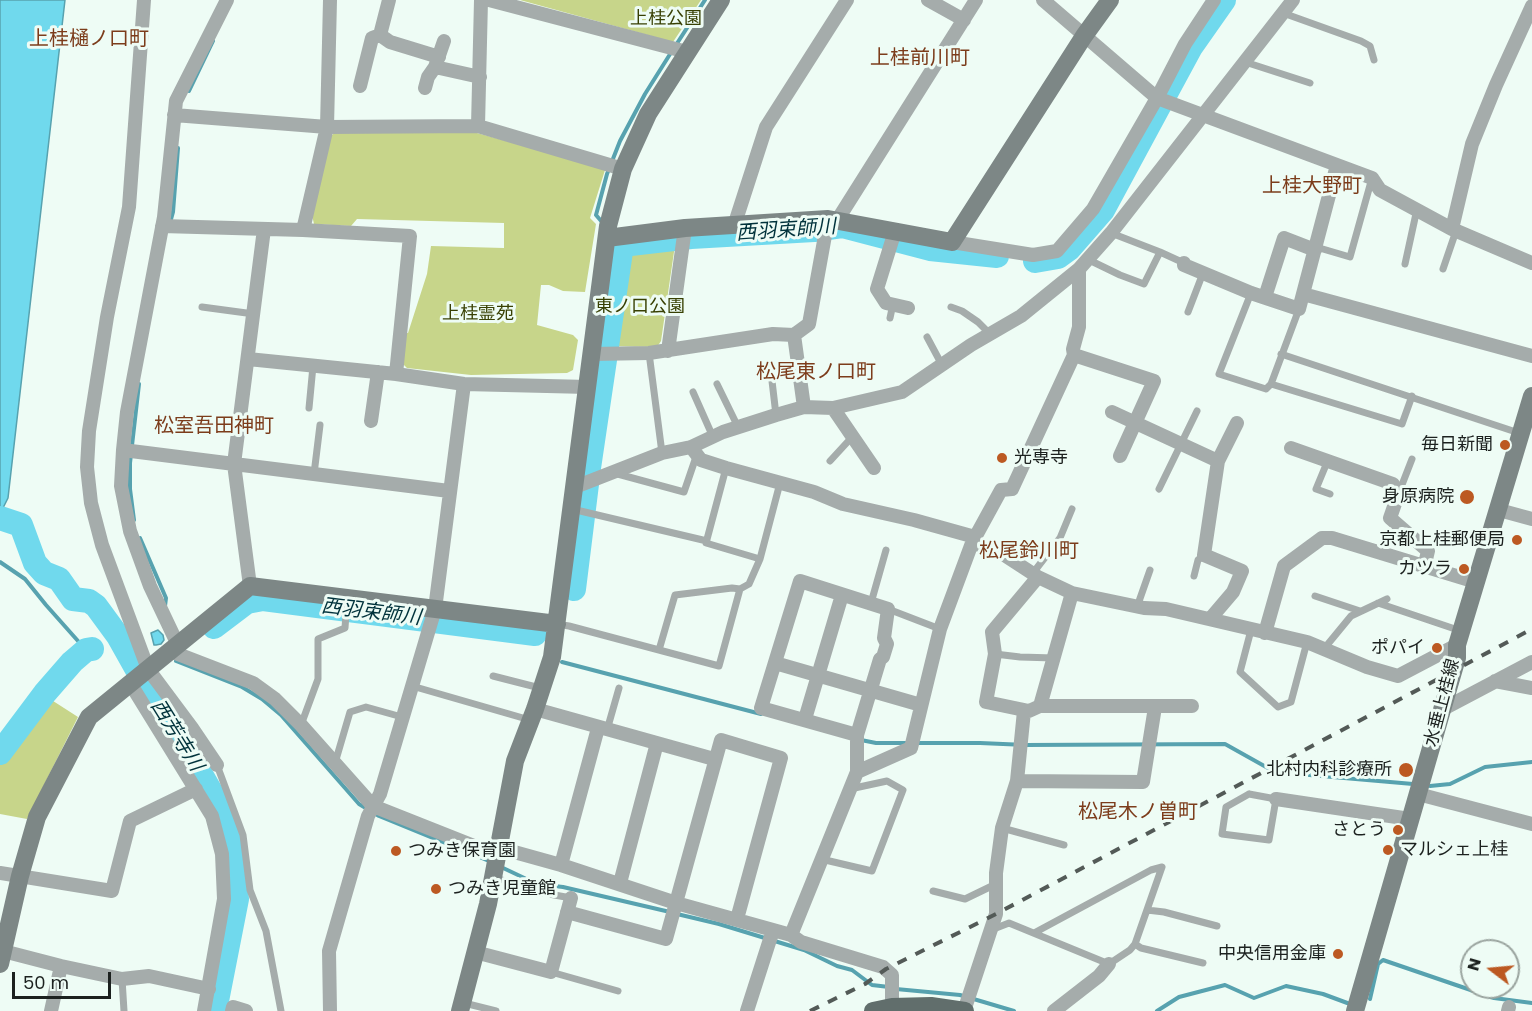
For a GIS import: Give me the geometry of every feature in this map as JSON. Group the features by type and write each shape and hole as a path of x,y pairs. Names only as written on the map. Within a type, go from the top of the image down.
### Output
{"main road":[{"path":"873,1011 892,1006 966,1004"}],"street":[{"path":"144,0 129,207 107,317 89,431 87,467 91,503 102,545 148,669 217,765"},
{"path":"227,0 176,101 162,226 127,412 123,450 122,486 130,531 174,648 253,683 275,699 302,725 335,763 371,810 479,848 498,852 507,850 561,865 676,903 792,935 801,942 883,967 892,975 892,1006"},
{"path":"303,230 327,127 330,0"},
{"path":"360,86 372,38 380,34 389,0"},
{"path":"478,126 482,0"},
{"path":"489,0 679,50"},
{"path":"461,1007 493,877 515,761 552,657 580,511 584,483 588,387 601,354 607,238 616,166 648,114 679,50 721,0"},
{"path":"735,223 766,127 847,0"},
{"path":"928,0 964,20"},
{"path":"601,354 650,353 773,334 794,334 809,324 830,224 976,0"},
{"path":"1043,0 1162,99 1372,178 1380,190 1454,230 1532,263"},
{"path":"952,243 1084,36 1110,0"},
{"path":"607,238 684,235 735,223 830,224 893,236 1033,255 1057,250 1093,209 1162,99 1185,44 1214,0"},
{"path":"584,483 662,453 694,450 713,437 738,427 804,407 833,408 902,392 1021,316 1083,264 1111,233 1293,0"},
{"path":"1454,230 1472,144 1532,6"},
{"path":"380,34 390,42 480,77"},
{"path":"425,88 444,41"},
{"path":"174,115 327,127 478,126 616,166"},
{"path":"1184,263 1203,273 1299,309 1337,165"},
{"path":"162,226 410,236 396,374"},
{"path":"250,586 234,465 264,229"},
{"path":"668,351 684,235"},
{"path":"893,236 877,289 892,311 908,308"},
{"path":"1265,297 1284,238 1316,248"},
{"path":"857,772 911,748 940,629 974,540 1001,490 1012,489 1074,355 1073,350 1079,327 1083,264"},
{"path":"1303,294 1532,356"},
{"path":"794,334 804,407"},
{"path":"1074,355 1154,381 1120,456"},
{"path":"249,359 396,374 464,384 588,387"},
{"path":"371,421 378,372"},
{"path":"330,1011 329,951 371,810 380,794 432,617 464,384"},
{"name":"水垂上桂線","path":"1358,1010 1457,658 1459,638 1532,396"},
{"path":"833,408 874,468"},
{"path":"1112,412 1218,461"},
{"path":"1210,619 1233,592 1242,571 1204,555 1218,461 1237,423"},
{"path":"1291,448 1392,484 1398,495 1390,518 1428,551 1424,568"},
{"path":"123,450 449,491"},
{"path":"694,450 701,460 814,492 843,504 926,523 974,540 995,549 1035,575 1072,593 1137,607 1166,609 1307,642 1323,650 1398,676 1459,638"},
{"path":"1499,510 1532,519"},
{"path":"1258,632 1284,566 1322,538 1332,538 1424,568 1476,582"},
{"path":"1035,575 992,632 995,654 986,702 1024,711 1040,706 1192,706"},
{"path":"792,935 857,772 857,735 887,644 884,638 888,609 800,580 761,708 857,735"},
{"path":"209,989 149,976 122,978 2,957 20,876 37,817 89,717 250,586"},
{"path":"250,586 346,607 432,617 557,624"},
{"path":"1040,706 1072,593"},
{"path":"805,719 842,595"},
{"path":"1443,709 1532,662"},
{"path":"775,663 921,705"},
{"path":"1496,681 1532,688"},
{"path":"130,683 212,816 222,854 224,899 204,1011"},
{"path":"1017,781 1143,782 1155,706"},
{"path":"966,1004 996,914 996,884 1002,828 1017,781 1024,711"},
{"path":"533,715 602,729 714,759"},
{"path":"561,865 602,729"},
{"path":"567,912 666,939 720,740 781,758 737,919"},
{"path":"620,883 657,744"},
{"path":"0,873 112,891 130,821 196,789"},
{"path":"1418,794 1532,824"},
{"path":"1276,799 1410,819"},
{"path":"475,952 551,972 571,898"},
{"path":"747,1011 773,930"},
{"path":"1054,1011 1099,976 1108,964"},
{"path":"51,1011 61,966"},
{"path":"232,1011 233,1007 246,1011"}],"lane":[{"path":"1283,14 1361,41 1370,46 1374,60"},
{"path":"1245,62 1310,83"},
{"path":"1316,248 1350,256 1372,178"},
{"path":"1405,264 1417,209"},
{"path":"1443,269 1454,230"},
{"path":"1111,233 1184,263"},
{"path":"1083,264 1144,284 1160,252"},
{"path":"1188,312 1203,273"},
{"path":"1251,292 1219,374 1266,389 1271,384 1299,309"},
{"path":"202,307 254,314"},
{"path":"951,307 962,310 990,334"},
{"path":"927,337 942,365"},
{"path":"650,353 662,453"},
{"path":"1281,354 1521,434"},
{"path":"309,408 313,366"},
{"path":"772,381 776,416"},
{"path":"717,384 738,427"},
{"path":"1271,384 1402,424 1412,396"},
{"path":"693,392 713,437"},
{"path":"1159,489 1197,411"},
{"path":"314,474 320,425"},
{"path":"830,460 853,436"},
{"path":"612,472 684,492 694,450"},
{"path":"1398,495 1412,459"},
{"path":"1328,460 1316,489 1330,494"},
{"path":"707,541 726,468"},
{"path":"659,650 675,595 740,589 749,584 760,559 780,483"},
{"path":"1035,575 1060,538 1072,509"},
{"path":"580,511 707,541 706,543 760,559"},
{"path":"871,603 886,550"},
{"path":"1194,576 1198,560 1204,555"},
{"path":"1137,607 1150,570"},
{"path":"557,624 719,666 740,589"},
{"path":"1315,596 1360,611"},
{"path":"1323,650 1352,616 1387,599"},
{"path":"1378,603 1459,638"},
{"path":"302,725 318,679 318,639 345,628 346,607"},
{"path":"888,609 940,629"},
{"path":"1258,632 1240,672 1278,707 1291,702 1307,642"},
{"path":"995,654 1054,658"},
{"path":"493,676 542,689"},
{"path":"412,686 533,715"},
{"path":"602,729 619,688"},
{"path":"335,763 350,712 366,707 402,717"},
{"path":"217,765 243,835 250,890 266,931 281,1011"},
{"path":"821,859 872,871 903,790 887,781 849,789"},
{"path":"1249,794 1276,799 1269,840 1222,834 1226,807 1249,794"},
{"path":"1002,828 1064,845"},
{"path":"991,930 1009,923 1108,964 1130,950 1135,944 1162,867 1150,870 1034,933"},
{"path":"493,877 538,892 571,898"},
{"path":"933,891 965,898 996,884"},
{"path":"1147,910 1164,912 1217,926"},
{"path":"1135,944 1140,948 1203,963"},
{"path":"551,972 618,991"},
{"path":"122,978 124,1011"},
{"path":"461,1007 496,1011"}],"green space":[{"name":"上桂公園","path":"520,0 701,0 673,42"},
{"name":"上桂霊苑","path":"337,130 477,133 605,170 590,218 596,224 585,292 563,291 549,285 541,285 537,325 573,335 578,340 573,370 567,373 471,375 407,368 401,362 405,333 408,333 427,274 431,246 504,248 504,223 357,219 351,226 314,224 312,215 330,137"},
{"name":"東ノ口公園","path":"673,242 675,245 661,341 657,347 610,346 608,344 622,250 627,246"},
{"path":"50,699 78,717 27,819 0,814 0,763"}],"water":[{"path":"0,0 65,0 8,498 0,514"},
{"path":"158,630 164,640 161,644 154,645 151,633"}],"waterway":[{"path":"676,45 705,0"},
{"name":"西羽束師川","path":"1035,261 1058,257 1069,249 1103,210 1191,47 1224,0"},
{"path":"189,91 213,41"},
{"path":"602,222 596,215 607,174 620,141 645,94 672,51"},
{"path":"170,223 173,212 178,148"},
{"name":"西羽束師川","path":"574,589 589,468 622,245 691,237 814,230 842,226 930,249 997,256"},
{"path":"134,520 130,489 130,463 139,384"},
{"name":"西芳寺川","path":"0,518 21,525 35,563 44,573 59,579 73,599 89,601 96,606 118,636 222,811 232,837 237,899 215,1011"},
{"path":"140,538 166,598 165,606"},
{"path":"0,562 25,579 86,650"},
{"name":"西羽束師川","path":"214,627 247,602 263,599 535,634"},
{"path":"0,753 45,693 72,662 86,650 92,649"},
{"path":"176,661 242,687 262,699 281,715 359,804 379,816 489,861"},
{"path":"562,662 761,714"},
{"path":"861,740 876,743 1026,745 1225,744 1275,772 1413,784"},
{"path":"1430,786 1450,784 1485,767 1532,762"},
{"path":"501,867 537,884 563,887 670,912"},
{"path":"677,914 719,924 804,950 837,966 852,970 872,985 889,987"},
{"path":"1370,999 1378,964 1383,960 1494,998 1532,1003"},
{"path":"1157,1011 1179,997 1225,985 1254,998 1286,986 1323,994 1350,1004"},
{"path":"896,989 960,995 1014,1011"}],"railway":[{"path":"810,1011 865,984 886,969 996,914 1532,629"}],"place":[{"name":"毎日新聞","path":"1505,445"},
{"name":"光専寺","path":"1002,458"},
{"name":"身原病院","path":"1467,497"},
{"name":"京都上桂郵便局","path":"1517,540"},
{"name":"カツラ","path":"1464,569"},
{"name":"ポパイ","path":"1437,648"},
{"name":"北村内科診療所","path":"1406,770"},
{"name":"さとう","path":"1398,830"},
{"name":"マルシェ上桂","path":"1388,850"},
{"name":"つみき保育園","path":"396,851"},
{"name":"つみき児童館","path":"436,889"},
{"name":"中央信用金庫","path":"1338,954"}],"district":[{"name":"上桂樋ノ口町","path":"89,40"},
{"name":"上桂前川町","path":"920,59"},
{"name":"上桂大野町","path":"1312,187"},
{"name":"松尾東ノ口町","path":"816,373"},
{"name":"松室吾田神町","path":"214,427"},
{"name":"松尾鈴川町","path":"1029,552"},
{"name":"松尾木ノ曽町","path":"1138,813"}]}
